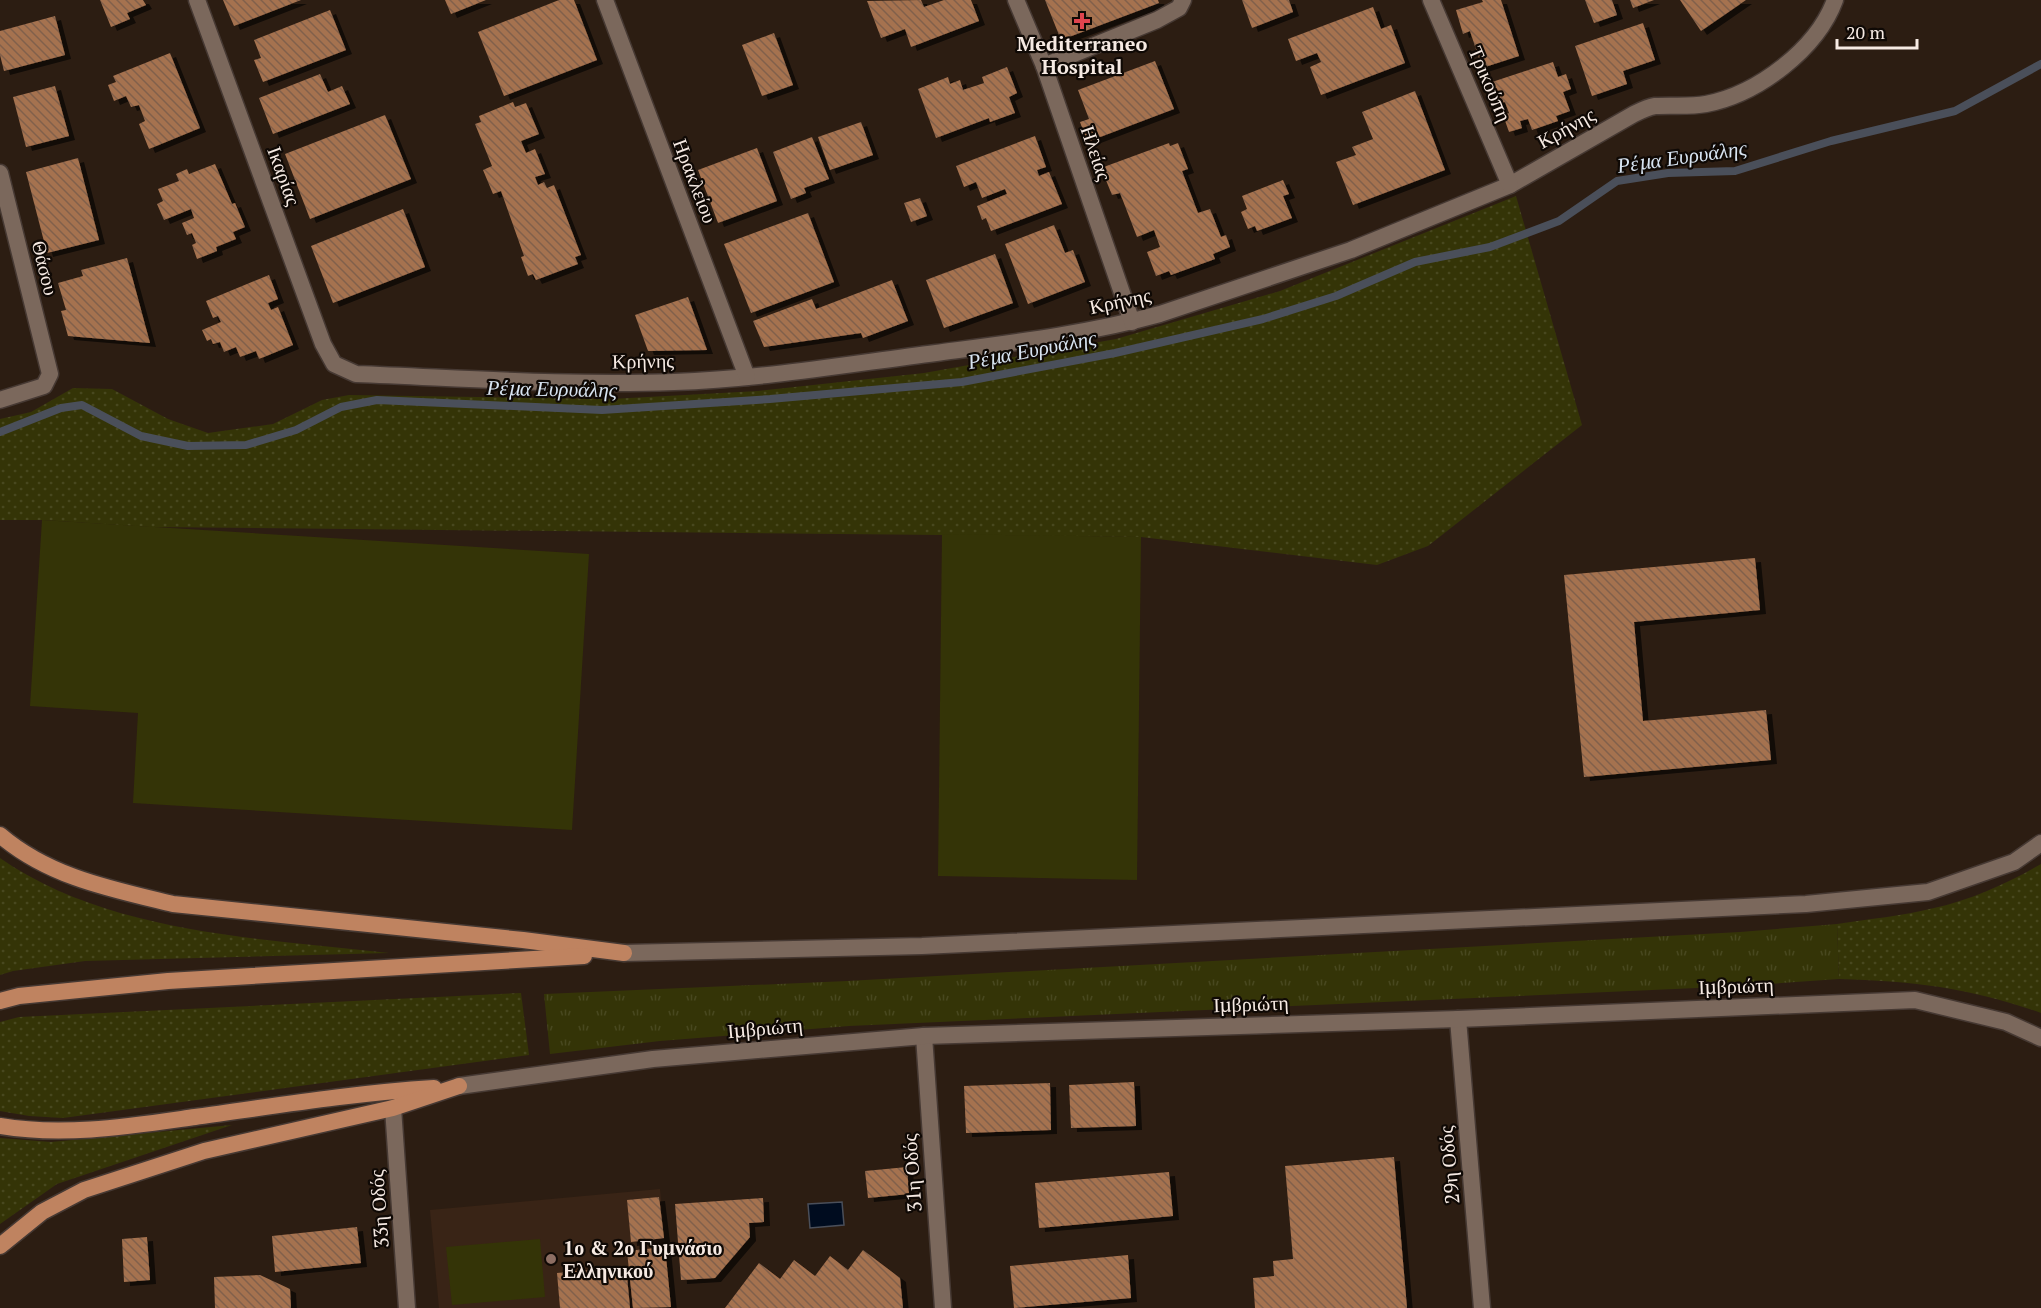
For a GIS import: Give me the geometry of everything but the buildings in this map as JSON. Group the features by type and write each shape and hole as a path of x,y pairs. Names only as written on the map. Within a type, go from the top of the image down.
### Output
{"main road":[{"path":"0,835 35,860 60,873 110,889 173,904 523,940 624,954"},
{"path":"0,1001 19,996 168,981 624,954"},
{"path":"0,1246 42,1212 84,1190 204,1151 393,1108 459,1086"},
{"path":"0,1126 22,1130 81,1131 382,1091 459,1086"}],"street":[{"name":"Ικαρίας","path":"198,0 323,344 334,364"},
{"name":"Ηρακλείου","path":"605,0 747,377"},
{"name":"Ηλείας","path":"1016,0 1044,66 1132,322"},
{"path":"1044,66 1157,20 1179,9 1184,0"},
{"name":"Τρικούπη","path":"1431,0 1510,184"},
{"name":"Κρήνης","path":"334,364 356,374 568,384 674,382 747,377 1051,338 1132,322 1351,250 1510,184 1634,114 1653,106 1708,104 1743,91 1776,74 1814,37 1835,0"},
{"name":"Θάσου","path":"0,173 50,374 44,386 0,400"},
{"path":"624,954 922,946 1806,904 1928,892 2014,862 2041,843"},
{"name":"Ιμβριώτη","path":"459,1086 653,1059 924,1036 1458,1019 1915,1000 2006,1022 2041,1038"},
{"name":"29η Οδός","path":"1458,1019 1482,1308"},
{"name":"31η Οδός","path":"924,1036 943,1308"},
{"name":"33η Οδός","path":"393,1108 407,1308"}],"shaded area":[{"name":"1ο & 2ο Γυμνάσιο Ελληνικού","path":"660,1189 671,1308 439,1308 430,1210"}],"green space":[{"path":"1516,196 1582,425 1428,546 1377,565 1141,537 150,527 42,520 0,520 0,419 31,412 73,388 112,389 168,419 208,433 273,424 322,400 349,395 611,399 758,391 924,373 1116,339 1280,291"},
{"path":"42,520 589,554 572,830 133,803 138,713 30,706"},
{"path":"942,534 1141,537 1137,880 938,876"},
{"path":"0,858 43,883 89,903 137,918 238,936 389,953 85,961 13,971 0,975"},
{"path":"2041,864 2041,1013 1990,997 1942,987 1839,979 1837,924 1948,905 1989,890"},
{"path":"1837,924 1839,979 1741,986 849,1026 660,1041 550,1054 544,994 847,981 1740,932"},
{"path":"521,993 529,1055 63,1118 0,1111 0,1022 19,1017"},
{"path":"232,1125 57,1184 0,1224 0,1138 51,1142"},
{"path":"540,1239 545,1297 452,1305 446,1247"}],"water":[{"path":"842,1202 844,1225 810,1228 808,1204"}],"waterway":[{"name":"Ρέμα Ευρυάλης","path":"0,432 61,408 82,405 141,436 188,446 246,445 296,430 341,407 377,400 602,410 770,399 962,382 1115,353 1263,319 1336,296 1415,262 1490,247 1559,221 1617,181 1668,173 1735,171 1831,141 1955,111 2041,64"}],"place":[{"name":"Mediterraneo Hospital","path":"1082,21"},
{"name":"1ο & 2ο Γυμνάσιο Ελληνικού","path":"551,1259"}]}
